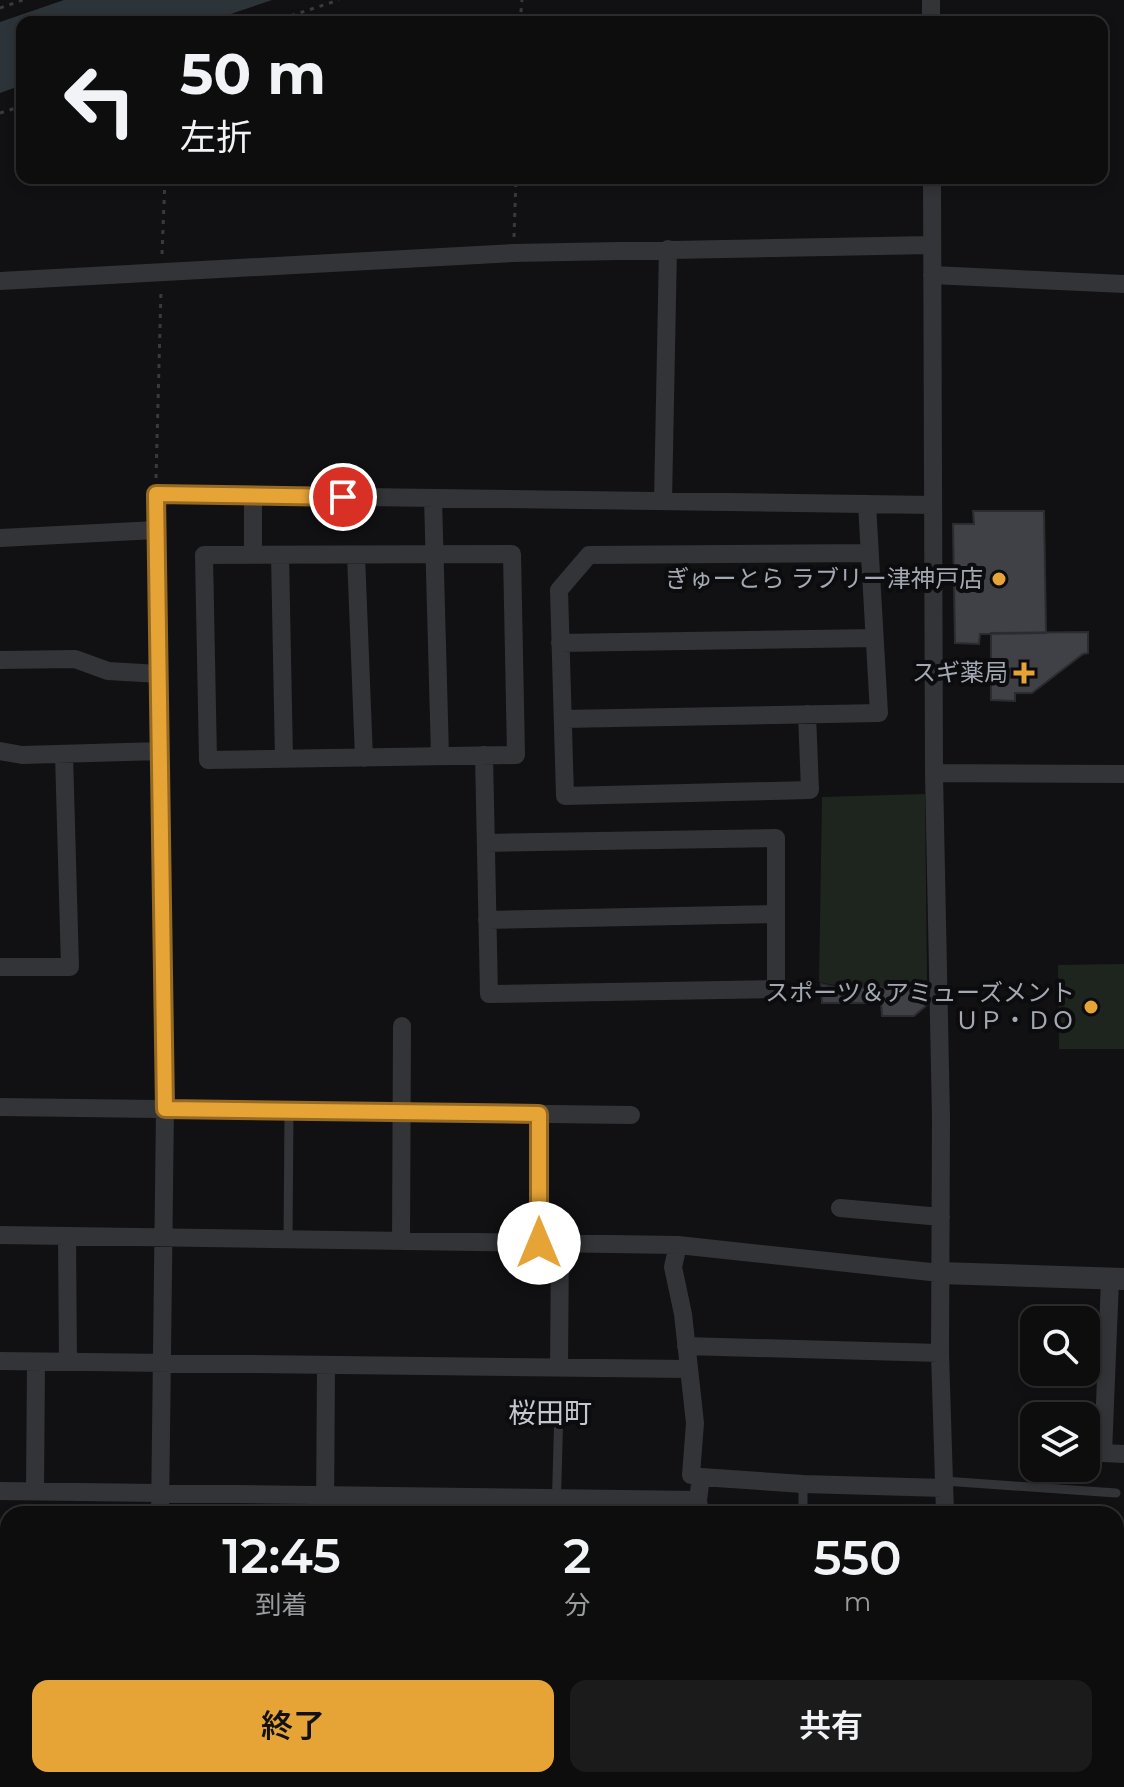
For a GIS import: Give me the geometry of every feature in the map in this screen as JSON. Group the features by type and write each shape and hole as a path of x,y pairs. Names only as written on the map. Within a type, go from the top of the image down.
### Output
{"street":[{"path":"932,184 934,773 941,1217 940,1353 945,1506"},
{"path":"0,281 514,253 932,245"},
{"path":"663,501 668,249"},
{"path":"932,275 1124,284"},
{"path":"160,1506 165,1109 156,494 933,505"},
{"path":"253,495 253,555"},
{"path":"433,498 440,756"},
{"path":"563,719 879,713 867,504"},
{"path":"0,538 156,530"},
{"path":"807,714 810,790 565,796 559,590 589,555 869,553"},
{"path":"512,554 516,755 208,760 204,555 280,555 512,554"},
{"path":"280,555 284,759"},
{"path":"356,555 364,758"},
{"path":"560,643 874,638"},
{"path":"0,660 75,659 108,671 159,674"},
{"path":"0,751 22,755 160,751"},
{"path":"0,967 70,967 64,754"},
{"path":"484,755 489,994 776,989 776,838 486,843"},
{"path":"934,773 1124,774"},
{"path":"487,920 776,914"},
{"path":"401,1241 402,1026"},
{"path":"0,1107 631,1115"},
{"path":"539,1114 539,1243"},
{"path":"840,1208 941,1217"},
{"path":"0,1235 678,1245 940,1273 1117,1279 1103,1453 1124,1454"},
{"path":"67,1236 68,1362"},
{"path":"559,1368 560,1244"},
{"path":"678,1245 673,1267 695,1423 691,1475 803,1484 944,1484"},
{"path":"686,1346 940,1353"},
{"path":"0,1361 689,1369"},
{"path":"35,1491 36,1362"},
{"path":"325,1504 326,1365"},
{"path":"699,1506 701,1477"},
{"path":"0,1491 160,1493 325,1504 556,1506"}],"lane":[{"path":"288,1240 289,1110"},
{"path":"556,1506 559,1408"},
{"path":"803,1484 803,1506"},
{"path":"944,1484 1116,1493"}],"path":[{"path":"0,8 23,0"},
{"path":"290,16 339,0"},
{"path":"156,494 165,184"},
{"path":"514,253 516,184"}],"shaded area":[{"path":"64,0 272,0 225,16 17,16"},
{"path":"16,16 16,87 0,93 0,22"},
{"path":"925,794 927,980 873,987 819,982 822,797"},
{"name":"スポーツ＆アミューズメント ＵＰ・ＤＯ","path":"1124,964 1124,1049 1059,1049 1058,965"}],"building":[{"name":"ぎゅーとら ラブリー津神戸店","path":"973,511 1044,511 1046,633 980,634 979,644 955,643 953,524 974,524"},
{"name":"スギ薬局","path":"1088,632 1088,653 1032,693 1015,693 1015,701 991,700 991,633"},
{"path":"927,982 928,1004 914,1016 882,1016 881,1003 822,1003 821,984 839,988 906,987"}],"place":[{"name":"ぎゅーとら ラブリー津神戸店","path":"999,579"},
{"name":"スギ薬局","path":"1024,673"},
{"name":"スポーツ＆アミューズメント ＵＰ・ＤＯ","path":"1091,1007"}],"district":[{"name":"桜田町","path":"550,1413"}],"route":[{"path":"343,497 156,494 165,1109 539,1114 539,1243"}]}
